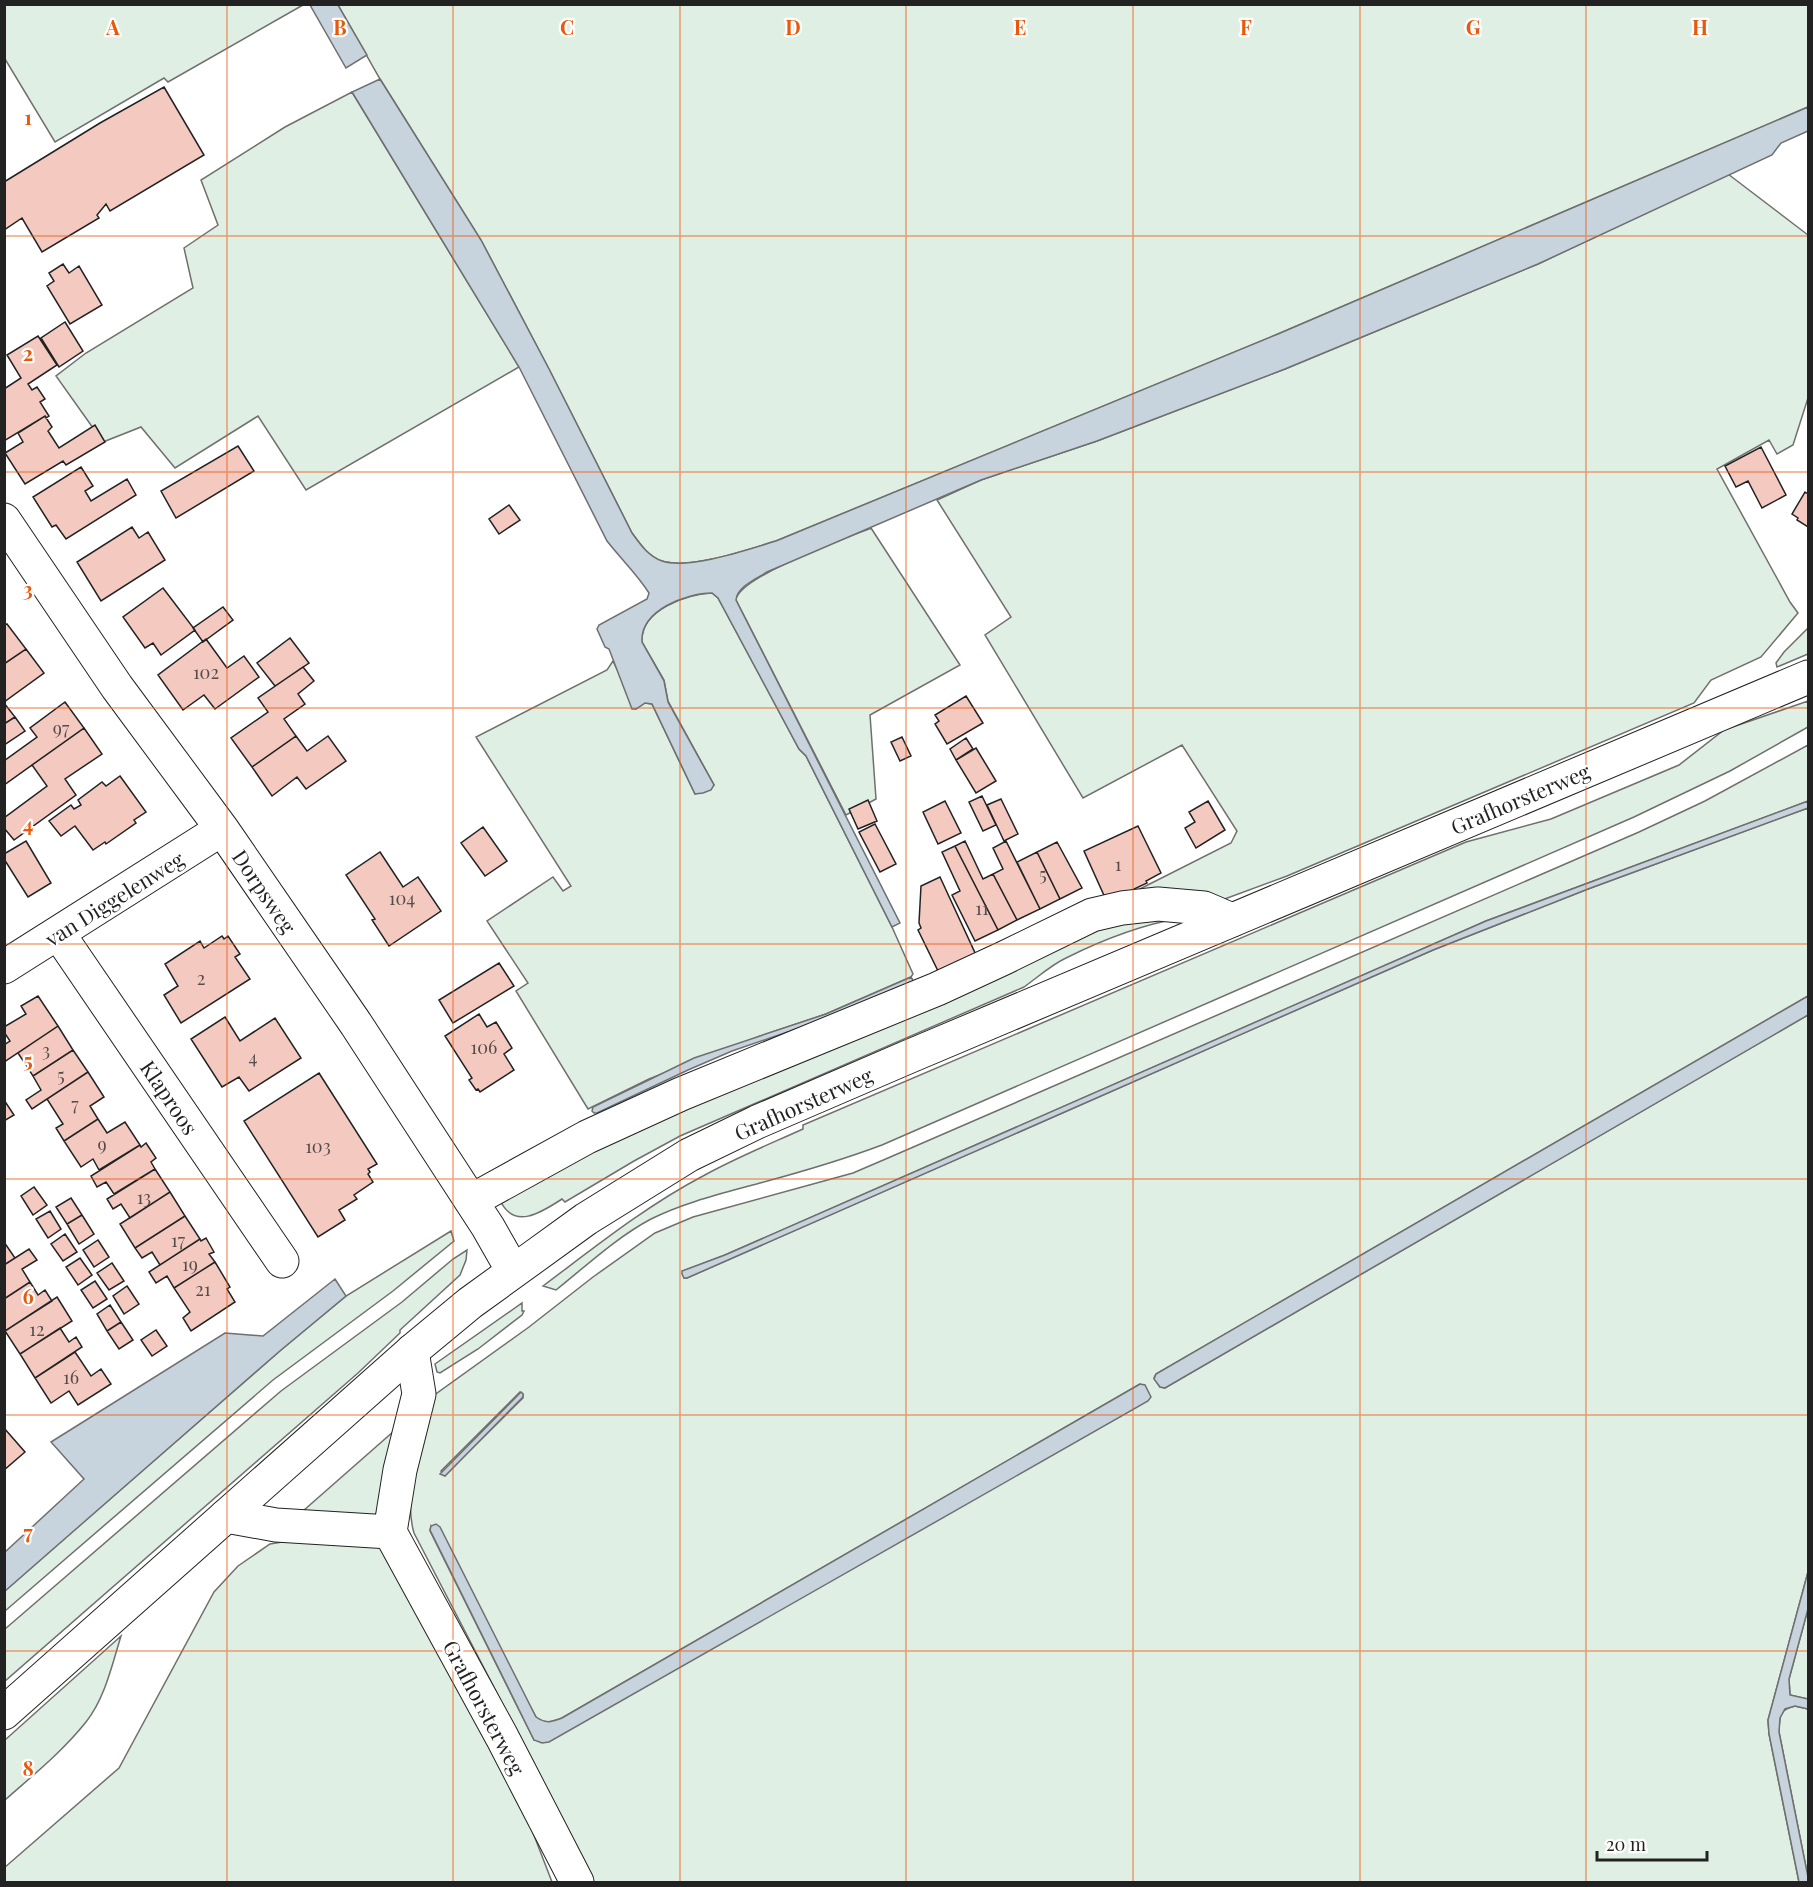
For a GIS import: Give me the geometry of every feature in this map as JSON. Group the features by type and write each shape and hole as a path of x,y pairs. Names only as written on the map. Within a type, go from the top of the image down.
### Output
{"street":[{"name":"Dorpsweg","path":"4,520 117,687 222,829 356,1024 513,1270"},
{"name":"Grafhorsterweg","path":"4,1713 412,1351 513,1270 586,1219 689,1155 757,1122 1809,676"},
{"name":"van Diggelenweg","path":"4,967 222,829"},
{"path":"471,1201 587,1137 639,1113 937,988 1092,915 1122,908 1158,904 1204,908 1232,920"},
{"name":"Klaproos","path":"58,933 282,1261"},
{"path":"226,1516 276,1525 390,1532 400,1470 419,1395 412,1351"},
{"name":"Grafhorsterweg","path":"390,1532 502,1737 577,1882"}],"green space":[{"path":"5,4 303,5 168,82 164,78 55,142 5,59"},
{"path":"338,5 1808,5 1808,107 1278,334 776,541 703,561 674,563 662,561 653,556 632,533 481,240 380,79"},
{"path":"352,92 519,367 306,490 258,416 175,468 141,427 103,442 56,376 86,353 193,288 184,248 218,225 201,180 285,127"},
{"path":"1728,174 1808,235 1808,398 1793,445 1777,454 1769,440 1717,469 1798,613 1761,657 1711,680 1694,703 1287,876 1222,900 1120,899 1231,843 1237,831 1182,745 1083,798 985,635 1011,617 937,500 981,480 1097,441 1285,369 1538,264"},
{"path":"871,528 960,665 870,715 876,799 846,815 736,600 741,591 773,570"},
{"path":"712,593 718,598 799,749 806,756 892,927 913,974 911,977 826,1014 760,1036 649,1079 588,1109 516,991 528,983 487,921 553,877 563,891 571,886 476,737 607,670 613,661 636,709 645,703 652,704 695,794 714,785 668,701 664,680 642,642 643,631 649,621 667,606 690,597"},
{"path":"1808,628 1808,654 1777,667 1776,663 1784,652"},
{"path":"1808,701 1808,727 1730,771 1634,817 882,1145 821,1166 705,1198 664,1213 626,1234 556,1290 543,1286 661,1200 727,1163 803,1129 803,1125 1466,842 1551,819 1679,765 1724,730"},
{"path":"1808,745 1808,801 1486,921 725,1255 683,1271 684,1278 687,1278 1433,950 1588,889 1808,808 1808,996 1156,1374 1154,1378 1160,1387 1165,1388 1808,1015 1808,1572 1768,1720 1799,1882 591,1882 524,1745 414,1533 410,1500 412,1483 433,1396 655,1233 693,1217 853,1173 1639,832 1705,801","holes":["1140,1384 534,1740 430,1531 431,1526 536,1717 543,1721 552,1721 562,1718","520,1392 523,1398 445,1475 441,1471"]},
{"path":"1180,918 1136,929 1080,951 1055,964 1024,987 680,1136 565,1202 562,1199 537,1213 520,1217 513,1215 500,1200 515,1183 1093,924"},
{"path":"451,1231 454,1241 393,1291 273,1380 5,1611 4,1591 281,1350 346,1296"},
{"path":"467,1250 460,1275 400,1330 400,1333 358,1373 5,1681 5,1629 281,1391 402,1302"},
{"path":"522,1303 522,1311 524,1311 522,1315 478,1349 440,1373 437,1372 435,1364"},
{"path":"402,1424 386,1510 370,1520 295,1518"},
{"path":"306,1538 389,1545 525,1812 552,1882 5,1882 4,1868 119,1768 214,1592 238,1566 270,1544"},
{"path":"1808,1609 1808,1699 1790,1695 1789,1679"},
{"path":"121,1636 103,1692 93,1713 57,1754 5,1800 5,1740"},
{"path":"1795,1706 1808,1709 1808,1877 1779,1732 1781,1714 1785,1709"}],"shaded area":[{"path":"310,5 338,5 367,55 346,68"},
{"path":"380,79 481,240 632,533 653,556 662,561 674,563 703,561 776,541 1278,334 1808,107 1808,131 1781,143 1772,155 1538,264 1285,369 1097,441 981,480 767,572 743,587 736,600 900,923 892,927 806,756 799,749 718,598 712,593 678,600 657,612 643,631 642,642 664,681 668,702 714,785 711,790 695,794 652,704 645,703 632,709 609,649 605,647 597,629 599,625 647,599 649,593 607,541 519,367 352,92"},
{"path":"1808,801 1808,808 1588,889 1433,950 687,1278 684,1278 682,1274 682,1271 725,1255 1486,921"},
{"path":"911,977 914,982 857,1008 732,1051 597,1113 592,1111 593,1107 694,1058 826,1014"},
{"path":"1808,996 1808,1015 1165,1388 1160,1387 1154,1379 1156,1374"},
{"path":"335,1279 346,1296 5,1591 5,1552 84,1479 51,1442 225,1333 263,1336"},
{"path":"1140,1384 1145,1385 1151,1397 1148,1401 549,1742 542,1743 534,1740 430,1530 431,1526 436,1524 440,1527 536,1717 543,1721 552,1721 562,1718"},
{"path":"521,1392 523,1397 445,1476 440,1474"},
{"path":"1808,1572 1808,1609 1789,1679 1790,1695 1808,1699 1808,1709 1795,1706 1785,1709 1780,1718 1779,1732 1808,1877 1808,1882 1799,1882 1768,1720"}],"building":[{"path":"164,87 204,155 110,211 106,204 97,215 99,218 42,252 22,218 4,230 4,182"},
{"path":"63,264 69,273 79,266 102,305 70,324 47,286 54,281 49,273"},
{"path":"65,322 83,351 59,367 41,338"},
{"path":"38,336 57,365 28,384 32,390 37,387 45,399 40,402 49,416 46,418 45,416 4,441 4,389 21,378 7,355"},
{"path":"45,416 52,427 48,431 59,448 95,425 105,442 66,465 63,461 25,484 5,453 23,442 18,433"},
{"path":"238,446 254,471 176,518 161,491"},
{"path":"1761,447 1786,495 1762,508 1748,481 1736,487 1725,466"},
{"path":"81,467 93,486 85,491 91,501 127,479 136,495 66,539 56,525 52,527 33,497"},
{"path":"1805,492 1808,494 1808,527 1792,514"},
{"path":"509,505 520,520 499,534 489,519"},
{"path":"132,527 139,538 148,532 165,560 101,601 77,562"},
{"path":"163,588 195,630 161,655 153,643 145,648 123,617"},
{"path":"223,607 233,620 203,642 193,628"},
{"path":"7,624 26,649 4,664 4,625"},
{"path":"290,638 309,663 275,686 257,663"},
{"path":"206,639 227,668 244,656 259,677 215,709 204,695 183,710 158,675"},
{"path":"26,649 44,673 4,702 4,664"},
{"path":"303,667 314,681 298,694 305,704 284,719 296,736 252,767 231,738 268,712 258,698"},
{"path":"966,696 983,723 947,744 935,724 939,721 935,715"},
{"path":"65,702 84,728 4,785 4,761 37,737 30,728"},
{"path":"4,703 15,717 4,724"},
{"path":"15,717 25,731 4,745 4,724"},
{"path":"84,728 102,754 65,779 76,795 14,840 4,828 4,818 47,786 32,765"},
{"path":"296,736 307,751 328,736 346,761 306,789 297,777 272,796 252,767"},
{"path":"902,737 911,756 900,761 891,742"},
{"path":"966,738 973,749 956,760 950,749"},
{"path":"976,748 996,781 976,793 956,760"},
{"path":"120,776 146,812 134,820 136,823 106,844 105,842 93,850 75,826 61,836 49,821 71,805 74,809 81,805 78,800 102,782 106,786"},
{"path":"982,796 996,825 983,831 969,802"},
{"path":"1001,799 1018,834 1004,841 987,805"},
{"path":"868,800 877,821 858,829 849,809"},
{"path":"945,801 961,833 938,844 923,812"},
{"path":"1208,801 1225,830 1196,848 1185,828 1195,822 1189,812"},
{"path":"875,824 896,864 880,872 859,832"},
{"path":"1138,826 1161,873 1146,881 1147,883 1107,902 1084,851"},
{"path":"483,827 507,861 485,876 461,843"},
{"path":"26,841 51,883 28,897 4,859 4,854"},
{"path":"965,841 983,879 993,874 1017,920 998,930 955,846"},
{"path":"1006,841 1040,909 1017,920 993,874 1003,869 993,848"},
{"path":"1057,842 1082,888 1060,899 1037,852"},
{"path":"955,846 998,930 975,941 952,895 960,891 942,852"},
{"path":"380,852 403,887 418,877 441,911 389,946 372,920 375,919 346,875"},
{"path":"1037,852 1060,899 1040,909 1017,862"},
{"path":"940,877 976,955 939,973 918,930 921,928 919,923 921,886"},
{"path":"222,936 224,939 228,936 240,954 235,957 250,979 181,1023 164,995 178,986 165,964 200,941 204,948"},
{"path":"499,963 514,986 453,1023 439,1000"},
{"path":"38,996 58,1026 4,1062 4,1045 10,1041 4,1032 4,1027 26,1014 21,1006"},
{"path":"479,1014 487,1027 496,1022 512,1048 504,1054 514,1070 480,1092 469,1080 472,1078 445,1036"},
{"path":"225,1017 240,1041 275,1018 301,1058 249,1091 239,1077 222,1087 191,1039"},
{"path":"58,1026 73,1050 33,1076 18,1053"},
{"path":"73,1050 88,1072 32,1109 26,1100 41,1090 33,1076"},
{"path":"88,1072 104,1097 90,1106 98,1119 64,1141 56,1128 63,1124 47,1099"},
{"path":"319,1073 377,1164 368,1169 373,1182 354,1195 357,1199 339,1210 345,1220 318,1237 244,1121"},
{"path":"4,1100 14,1115 4,1121"},
{"path":"98,1119 107,1133 125,1122 140,1145 99,1170 93,1159 81,1167 64,1141"},
{"path":"146,1143 156,1158 151,1162 155,1169 114,1194 106,1182 97,1187 91,1176"},
{"path":"155,1169 170,1192 130,1218 121,1204 113,1209 107,1199"},
{"path":"34,1187 47,1205 33,1215 21,1196"},
{"path":"170,1192 185,1216 135,1248 120,1224"},
{"path":"71,1198 82,1215 67,1224 56,1207"},
{"path":"50,1211 61,1229 48,1238 36,1219"},
{"path":"82,1215 94,1234 79,1244 67,1224"},
{"path":"185,1216 200,1239 160,1265 152,1252 142,1258 135,1248"},
{"path":"65,1234 77,1252 63,1261 51,1244"},
{"path":"206,1238 214,1252 209,1254 215,1262 174,1288 167,1276 156,1283 149,1272 200,1239 201,1241"},
{"path":"98,1240 109,1257 94,1267 83,1250"},
{"path":"4,1242 15,1258 4,1265"},
{"path":"29,1249 37,1260 22,1269 30,1282 4,1299 4,1265"},
{"path":"80,1258 92,1275 78,1285 66,1267"},
{"path":"215,1262 230,1287 227,1289 235,1302 191,1331 183,1318 190,1312 174,1288"},
{"path":"112,1263 124,1281 109,1290 97,1273"},
{"path":"95,1281 107,1299 93,1308 81,1290"},
{"path":"30,1282 38,1295 45,1290 52,1301 5,1331 4,1299"},
{"path":"127,1286 139,1304 124,1314 113,1296"},
{"path":"57,1297 72,1321 20,1354 5,1331"},
{"path":"110,1305 121,1322 107,1331 97,1314"},
{"path":"121,1322 133,1340 119,1349 107,1331"},
{"path":"60,1328 69,1342 76,1337 82,1347 35,1378 20,1354"},
{"path":"156,1330 167,1346 152,1356 141,1340"},
{"path":"75,1352 91,1376 101,1369 111,1384 78,1405 69,1391 51,1403 35,1378"},
{"path":"4,1428 25,1452 4,1470"}]}
